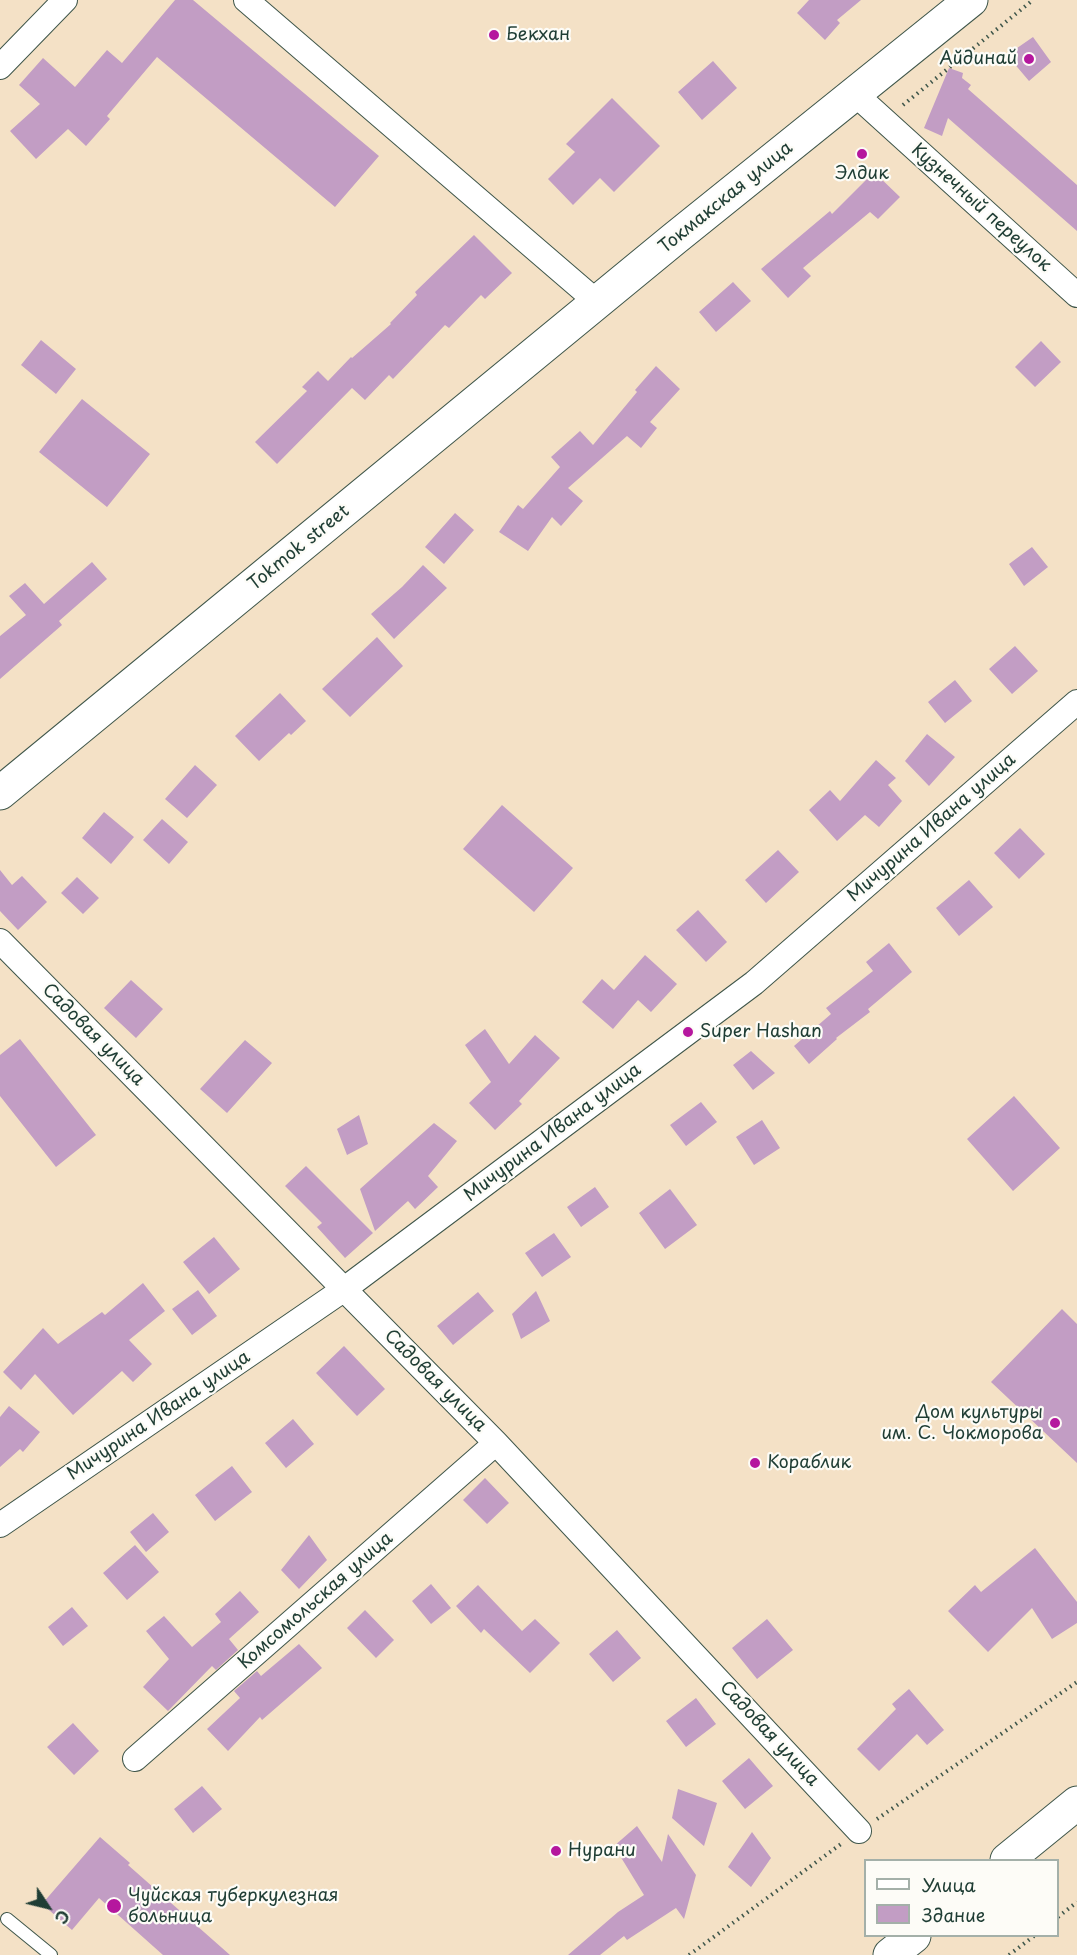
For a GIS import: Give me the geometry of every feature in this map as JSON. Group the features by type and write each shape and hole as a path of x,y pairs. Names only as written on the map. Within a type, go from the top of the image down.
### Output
{"main road":[{"name":"Токмакская улица","path":"597,302 970,0"},
{"name":"Tokmok street","path":"0,793 597,302"},
{"path":"1008,1859 1077,1803"},
{"path":"890,1955 912,1937"}],"street":[{"path":"0,67 65,0"},
{"path":"246,0 597,302"},
{"name":"Кузнечный переулок","path":"854,93 1077,295"},
{"name":"Мичурина Ивана улица","path":"0,1525 343,1290 754,983 1077,702"},
{"name":"Садовая улица","path":"0,941 496,1443 859,1831"},
{"name":"Комсомольская улица","path":"135,1759 496,1443"}],"lane":[{"path":"7,1920 51,1955"}],"path":[{"path":"884,120 1033,0"},
{"path":"689,1955 859,1831 1077,1682"},
{"path":"1059,1916 1077,1902"},
{"path":"1009,1955 1032,1937"}],"building":[{"path":"175,0 193,0 379,156 335,207 157,57 107,116 110,119 86,146 68,129 36,159 10,131 40,104 19,85 43,58 75,87 107,50 122,63"},
{"path":"809,0 861,0 837,20 840,23 825,40 797,13"},
{"name":"Айдинай","path":"1033,37 1051,62 1029,81 1007,55"},
{"path":"713,61 737,88 702,120 678,92"},
{"path":"949,68 963,73 962,78 971,85 968,89 1077,185 1077,231 948,118 942,136 924,128"},
{"path":"612,98 660,146 614,192 600,178 573,205 548,179 575,152 566,144"},
{"path":"874,172 900,197 878,219 870,212 803,268 811,276 788,298 761,269 830,211 832,214"},
{"path":"474,235 512,273 485,299 481,295 449,328 445,325 393,379 389,375 365,400 352,388 277,464 255,442 307,391 302,387 318,371 328,381 351,357 391,324 417,295 415,292"},
{"path":"733,282 751,301 716,332 699,312"},
{"path":"41,340 76,369 56,394 21,365"},
{"path":"1041,341 1061,362 1035,387 1015,367"},
{"path":"656,366 680,389 650,422 657,428 641,448 627,436 568,488 583,501 561,526 552,517 528,551 499,532 518,505 523,509 560,467 551,457 580,431 593,445"},
{"path":"82,399 150,454 107,507 39,452"},
{"path":"455,513 474,530 444,564 425,547"},
{"path":"1032,547 1048,567 1024,586 1009,564"},
{"path":"92,562 107,579 59,621 62,625 0,679 0,636 26,615 9,596 25,583 44,604"},
{"path":"423,565 447,588 394,639 371,614"},
{"path":"377,637 403,666 350,717 322,689"},
{"path":"1015,646 1038,671 1012,694 989,669"},
{"path":"955,680 972,701 945,723 928,702"},
{"path":"280,693 306,721 291,735 289,733 259,761 235,736"},
{"path":"927,734 955,757 929,786 905,761"},
{"path":"876,760 896,778 888,785 902,801 879,827 865,815 837,841 809,810 830,790 840,801"},
{"path":"195,765 217,785 187,818 165,799"},
{"path":"502,805 573,868 534,912 463,849"},
{"path":"104,812 134,837 111,864 82,838"},
{"path":"162,819 188,842 169,864 143,840"},
{"path":"1020,828 1045,854 1019,879 994,853"},
{"path":"778,850 799,872 766,903 745,880"},
{"path":"0,870 12,885 22,876 47,902 18,930 0,911"},
{"path":"77,877 99,898 83,914 61,893"},
{"path":"969,880 993,907 959,936 936,908"},
{"path":"698,910 727,942 706,962 676,930"},
{"path":"889,943 912,972 868,1009 870,1012 836,1038 809,1064 794,1046 831,1014 826,1008 873,971 866,962"},
{"path":"645,955 677,984 651,1012 638,1000 613,1029 582,1002 602,979 614,990"},
{"path":"131,980 163,1009 136,1038 104,1008"},
{"path":"485,1029 509,1064 535,1035 560,1058 519,1101 522,1104 495,1130 469,1103 491,1082 465,1045"},
{"path":"20,1039 96,1135 56,1167 0,1096 0,1055"},
{"path":"245,1040 272,1063 227,1113 200,1089"},
{"path":"751,1051 775,1073 753,1090 733,1065"},
{"path":"1014,1096 1060,1148 1013,1191 967,1139"},
{"path":"701,1102 717,1122 686,1146 670,1125"},
{"path":"359,1115 368,1144 347,1155 337,1129"},
{"path":"762,1120 780,1148 754,1165 736,1137"},
{"path":"434,1123 457,1141 428,1176 438,1187 415,1209 408,1201 375,1231 360,1189"},
{"path":"306,1166 373,1233 345,1258 317,1227 322,1223 285,1186"},
{"path":"595,1187 609,1207 581,1227 567,1207"},
{"path":"670,1189 697,1225 665,1249 639,1213"},
{"path":"554,1233 571,1257 542,1277 525,1253"},
{"path":"214,1237 240,1269 209,1294 183,1262"},
{"path":"143,1283 165,1311 129,1340 152,1364 133,1382 122,1371 73,1415 35,1374 21,1390 3,1372 43,1328 58,1344 102,1312 105,1315"},
{"path":"198,1290 217,1316 192,1335 172,1309"},
{"path":"536,1291 550,1321 521,1339 512,1314"},
{"path":"478,1292 494,1311 453,1345 437,1326"},
{"name":"Дом культуры им. С. Чокморова","path":"1062,1309 1077,1324 1077,1463 991,1382"},
{"path":"344,1346 385,1389 357,1416 316,1373"},
{"path":"9,1406 40,1432 23,1452 20,1449 0,1467 0,1417"},
{"path":"293,1419 314,1444 286,1468 265,1443"},
{"path":"232,1466 252,1492 215,1521 195,1495"},
{"path":"485,1478 509,1503 487,1524 463,1500"},
{"path":"153,1513 169,1532 146,1552 130,1532"},
{"path":"309,1535 327,1560 299,1589 281,1570"},
{"path":"135,1545 159,1572 127,1600 103,1573"},
{"path":"1035,1548 1077,1602 1077,1623 1052,1639 1032,1608 988,1652 948,1611 975,1585 981,1592"},
{"path":"431,1584 451,1608 431,1624 412,1601"},
{"path":"478,1585 522,1631 535,1619 560,1643 530,1673 484,1629 481,1633 456,1606"},
{"path":"240,1591 259,1612 229,1639 238,1650 216,1670 212,1666 168,1711 143,1687 169,1659 146,1631 164,1616 192,1647 221,1622 215,1614"},
{"path":"72,1607 88,1626 63,1646 48,1627"},
{"path":"365,1610 394,1640 376,1658 347,1628"},
{"path":"767,1619 793,1650 757,1679 732,1648"},
{"path":"617,1630 641,1658 613,1682 589,1654"},
{"path":"299,1644 322,1668 262,1720 260,1717 228,1751 207,1729 240,1698 234,1691 257,1671 261,1676"},
{"path":"909,1689 944,1730 927,1745 917,1734 879,1771 857,1749 896,1709 892,1704"},
{"path":"696,1698 716,1724 686,1747 666,1721"},
{"path":"73,1723 99,1751 74,1775 47,1747"},
{"path":"749,1758 773,1786 745,1809 722,1781"},
{"path":"202,1786 222,1809 193,1833 174,1809"},
{"path":"678,1789 717,1803 704,1846 672,1818"},
{"path":"637,1826 662,1862 668,1834 696,1875 684,1919 676,1908 627,1940 624,1936 600,1955 568,1955 618,1912 644,1895 614,1846"},
{"path":"752,1832 771,1858 751,1887 728,1867"},
{"path":"100,1837 130,1863 128,1865 230,1955 163,1955 99,1898 72,1930 42,1904"}],"place":[{"name":"Бекхан","path":"494,35"},
{"name":"Айдинай","path":"1029,59"},
{"name":"Элдик","path":"862,154"},
{"name":"Super Hashan","path":"688,1032"},
{"name":"Дом культуры им. С. Чокморова","path":"1055,1423"},
{"name":"Кораблик","path":"755,1463"},
{"name":"Нурани","path":"556,1851"},
{"name":"Чуйская туберкулезная больница","path":"114,1906"}]}
